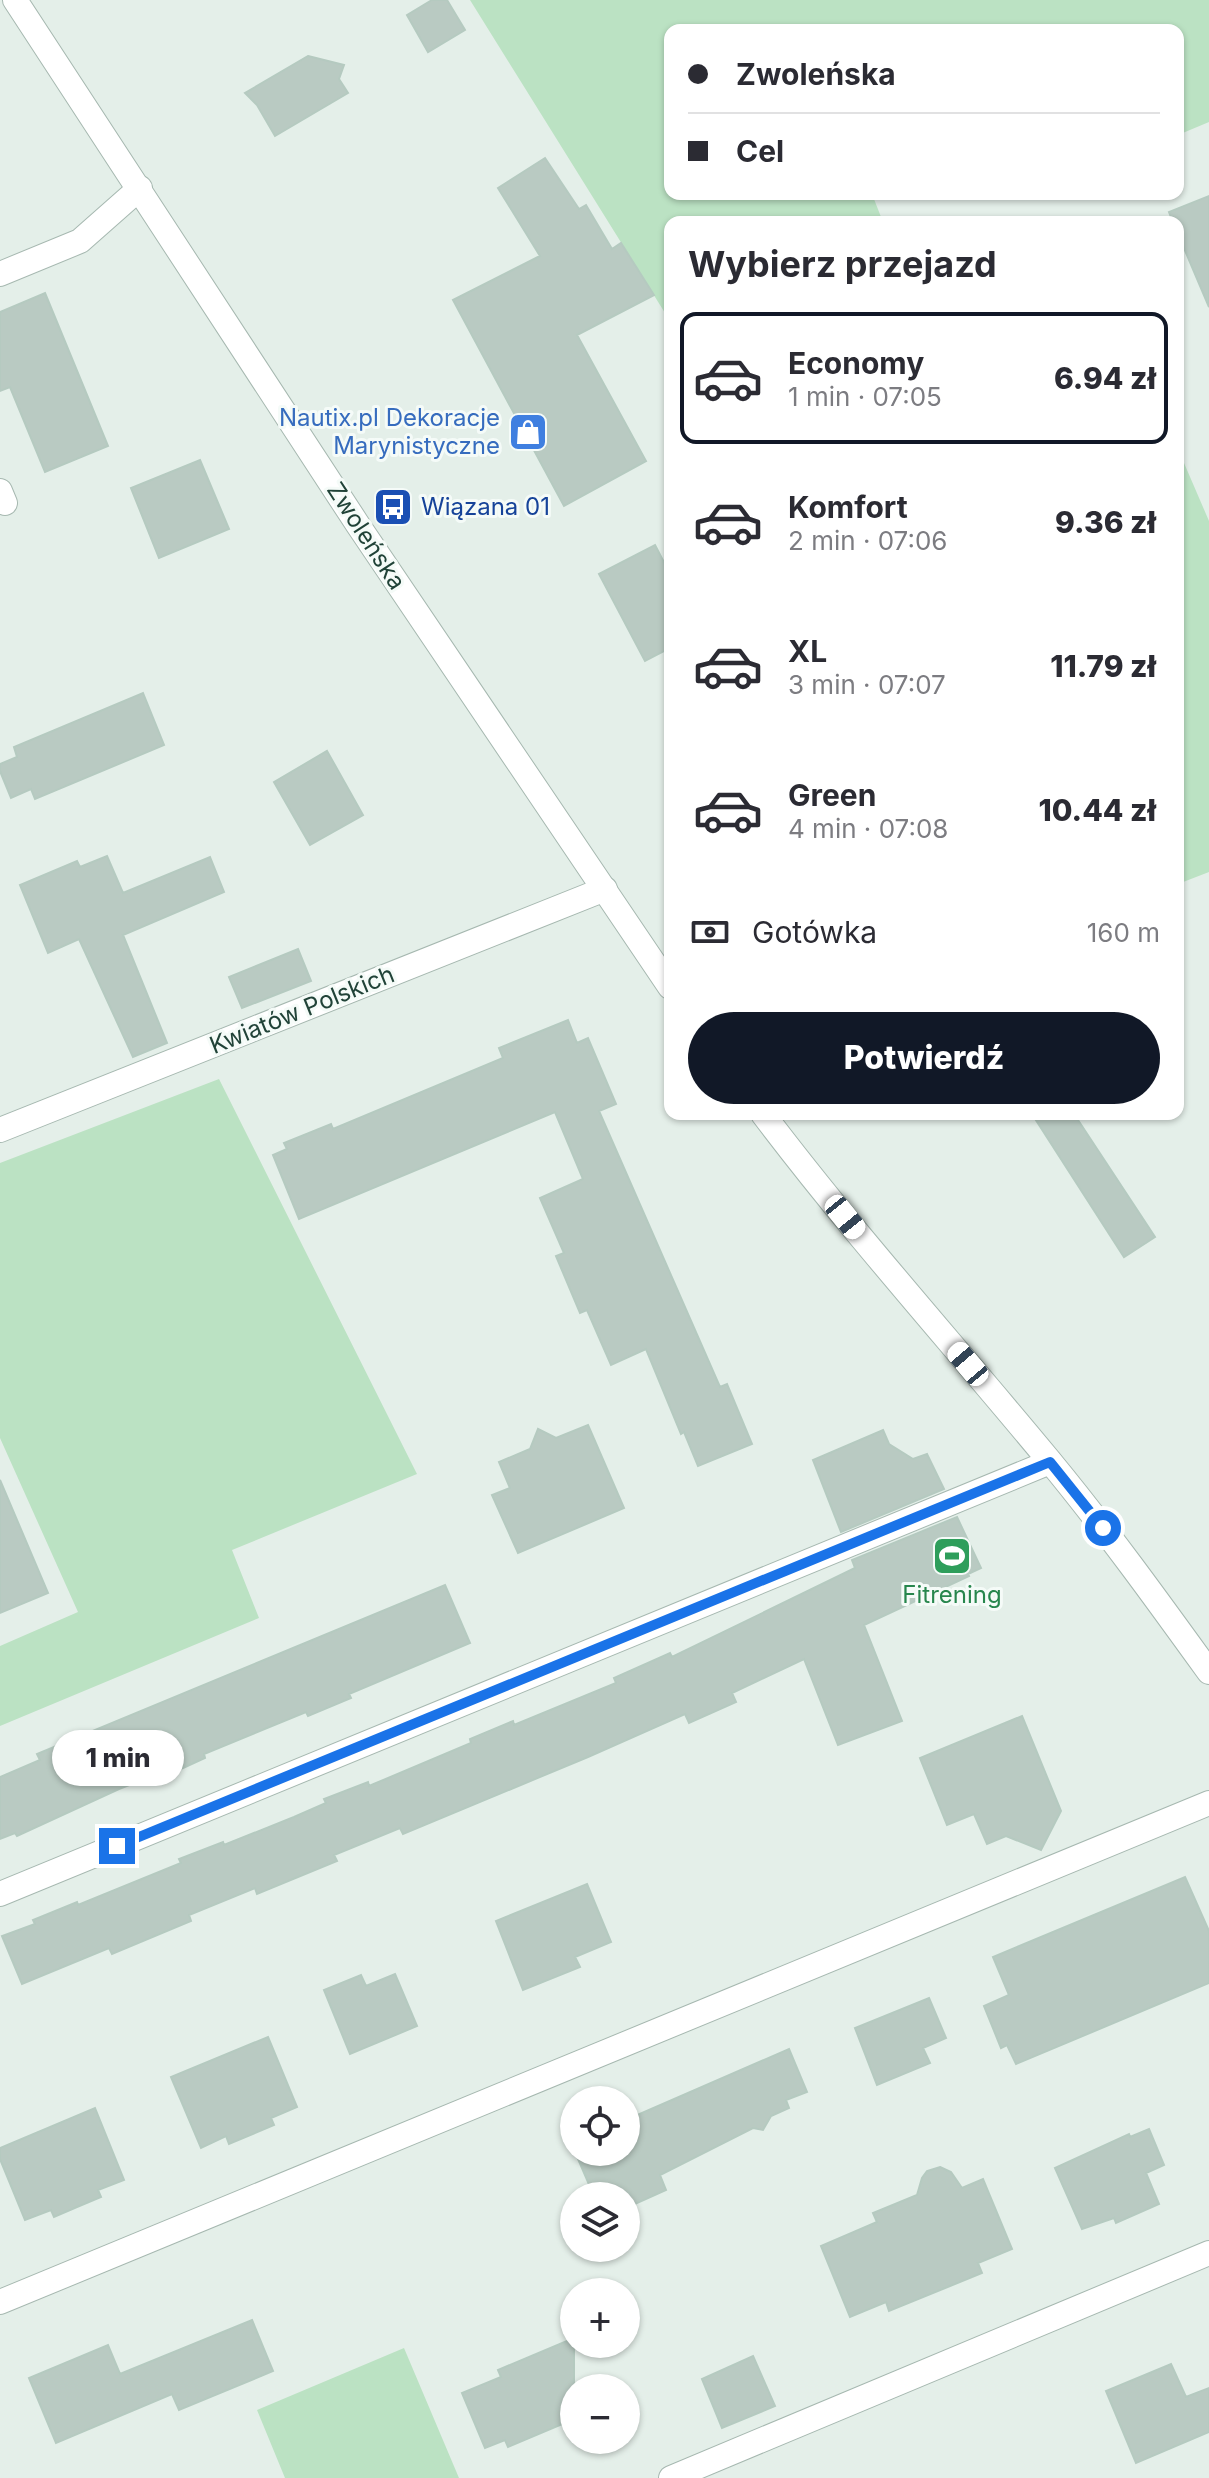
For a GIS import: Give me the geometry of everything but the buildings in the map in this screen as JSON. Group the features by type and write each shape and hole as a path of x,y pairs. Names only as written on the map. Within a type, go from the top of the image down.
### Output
{"street":[{"name":"Zwoleńska","path":"15,0 358,525 664,978"},
{"path":"0,274 80,241 140,188"},
{"name":"Kwiatów Polskich","path":"0,1130 605,889"},
{"path":"768,1120 1050,1462 1138,1573 1209,1672"},
{"path":"0,1894 1050,1462"},
{"path":"0,2302 1209,1803"},
{"path":"671,2478 1209,2253"}],"green space":[{"path":"470,0 1209,0 1209,122 1184,132 1184,24 664,24 664,200 874,200 881,216 664,216 664,311"},
{"path":"1184,463 1209,521 1209,872 1184,882"},
{"path":"219,1079 417,1474 232,1550 259,1618 0,1726 0,1646 78,1612 0,1438 0,1163"},
{"path":"404,2348 459,2478 285,2478 257,2410"}],"place":[{"name":"Nautix.pl Dekoracje Marynistyczne","path":"528,432"},
{"name":"Wiązana 01","path":"393,507"},
{"name":"Fitrening","path":"952,1556"}],"route":[{"path":"117,1846 1050,1462 1103,1528"}]}
